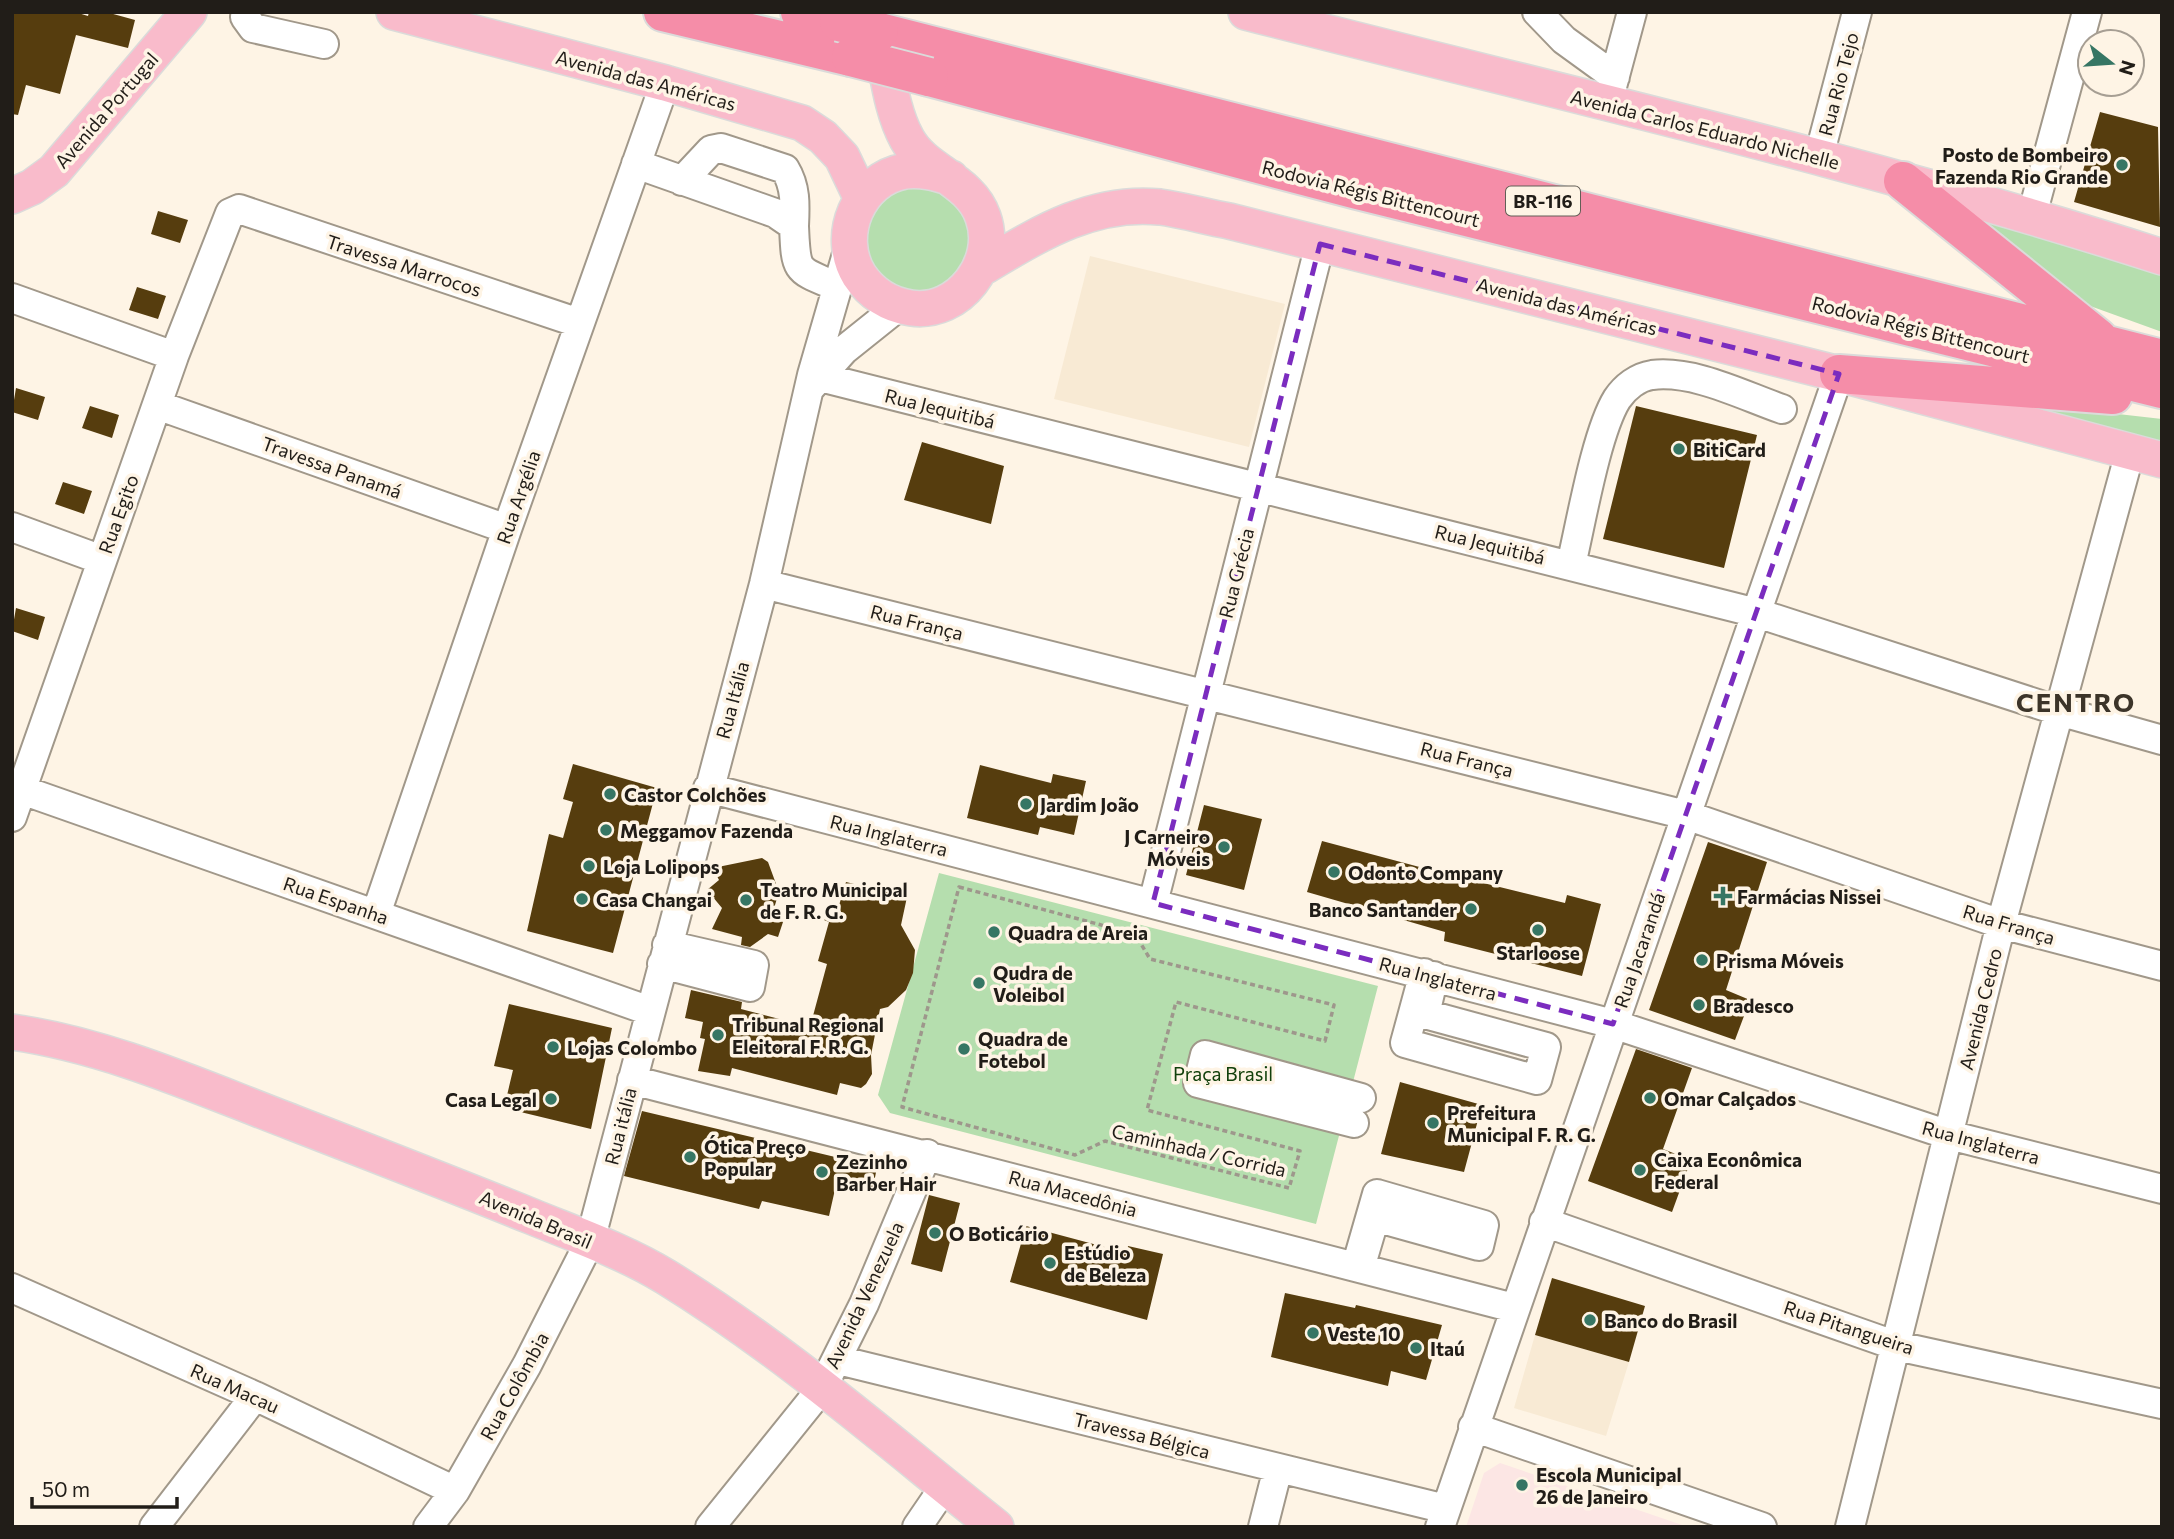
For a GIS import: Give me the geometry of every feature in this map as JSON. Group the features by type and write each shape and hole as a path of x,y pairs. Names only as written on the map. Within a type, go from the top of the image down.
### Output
{"highway":[{"name":"Rodovia Régis Bittencourt","path":"663,12 856,26"},
{"name":"Rodovia Régis Bittencourt","path":"800,12 856,26 926,60 1357,190 2162,389"},
{"name":"Rodovia Régis Bittencourt","path":"926,60 2162,359"},
{"path":"1903,181 2107,346"},
{"path":"1839,374 2162,399"}],"main road":[{"name":"Avenida Portugal","path":"12,196 32,187 54,171 190,12"},
{"name":"Avenida das Américas","path":"394,12 665,83 802,123 823,136 871,190"},
{"name":"Avenida Carlos Eduardo Nichelle","path":"1246,12 1611,91 1903,181 2032,215 2162,257"},
{"path":"856,26 909,143 925,160 971,195 984,218 987,244 980,269 966,289 946,303 915,309 899,306 880,298 865,284 854,267 849,247 849,230 871,190 883,153 880,120 856,26"},
{"path":"871,190 903,172 928,170 951,178"},
{"name":"Avenida das Américas","path":"980,269 1055,226 1087,213 1125,207 1160,207 1320,244 1839,374 2146,456"},
{"name":"Avenida Brasil","path":"12,1032 62,1042 135,1063 433,1176 590,1241 663,1276 726,1316 830,1374 981,1522"}],"street":[{"path":"246,12 245,17 253,28 324,44"},
{"path":"1537,12 1611,91"},
{"path":"1611,91 1632,12"},
{"name":"Rua Rio Tejo","path":"1819,156 1857,12"},
{"path":"2032,215 2087,12"},
{"name":"Rua Argélia","path":"376,914 507,529 665,83"},
{"path":"682,181 710,149 721,148 785,169 792,180 795,198 795,263 802,272 838,287"},
{"path":"636,164 775,212 794,226"},
{"name":"Travessa Marrocos","path":"230,214 239,209 579,323"},
{"name":"Rua Egito","path":"12,817 22,790 22,756 102,560 174,356 230,214"},
{"name":"Rua Grécia","path":"1153,903 1320,244"},
{"name":"Rua Itália","path":"650,1011 764,584 849,247"},
{"path":"12,298 174,356"},
{"name":"Rua Itália","path":"814,380 844,350 899,306"},
{"name":"Rua Jacarandá","path":"1443,1518 1839,374"},
{"path":"1571,565 1602,438 1617,399 1633,382 1650,375 1675,375 1782,409"},
{"name":"Rua Jequitibá","path":"814,380 1258,485 1757,613 2059,711 2162,740"},
{"name":"Travessa Panamá","path":"157,405 507,529"},
{"name":"Avenida Cedro","path":"1850,1527 2001,924 2059,711 2146,456"},
{"path":"12,527 102,560"},
{"name":"Rua França","path":"764,584 1686,814 2001,924 2162,966"},
{"name":"Rua Inglaterra","path":"708,788 1613,1024 1949,1135 2162,1189"},
{"name":"Rua Espanha","path":"22,790 650,1011"},
{"path":"1429,975 1425,1014 1546,1048 1537,1080 1405,1043 1429,975"},
{"name":"Rua itália","path":"590,1241 650,1011"},
{"path":"1205,1055 1357,1111 1198,1083 1205,1055"},
{"name":"Rua Macedônia","path":"632,1080 927,1154 1514,1308"},
{"name":"Avenida Venezuela","path":"710,1527 830,1374 927,1154"},
{"path":"1377,1194 1484,1225 1479,1245 1375,1217 1358,1268 1377,1194"},
{"name":"Rua Pitangueira","path":"1544,1222 1897,1346 2162,1404"},
{"name":"Rua Colômbia","path":"428,1527 455,1491 527,1365 590,1241"},
{"name":"Rua Macau","path":"12,1288 256,1396 455,1491"},
{"name":"Travessa Bélgica","path":"830,1374 1278,1468 1443,1518"},
{"path":"155,1527 256,1396"},
{"path":"1473,1427 1762,1527"},
{"path":"1263,1527 1278,1468"},
{"path":"917,1527 944,1486"}],"path":[{"name":"Caminhada / Corrida","path":"959,887 1135,934 1150,959 1334,1005 1325,1041 1176,1002 1147,1110 1300,1151 1289,1188 1105,1140 1074,1155 902,1107 959,887"}],"highlighted area":[{"path":"1320,244 1839,374 1613,1024 1153,903"}],"shaded area":[{"path":"1090,256 1285,304 1249,447 1054,399"},
{"path":"1535,1335 1629,1362 1606,1436 1514,1408"},
{"name":"Escola Municipal 26 de Janeiro","path":"1500,1463 1688,1527 1466,1527 1484,1473"}],"green space":[{"path":"898,185 947,188 975,228 961,275 928,293 892,287 867,259 865,222 870,210"},
{"path":"1939,197 2162,261 2162,332 2046,290"},
{"path":"2011,402 2162,419 2162,448"},
{"name":"Praça Brasil","path":"939,873 1378,986 1316,1224 890,1113 878,1095"}],"building":[{"path":"12,12 75,12 88,16 89,12 106,12 135,20 128,48 76,35 60,94 26,85 18,115 12,114"},
{"name":"Posto de Bombeiro Fazenda Rio Grande","path":"2100,112 2158,127 2160,227 2074,202"},
{"path":"158,211 188,220 180,243 151,234"},
{"path":"137,287 166,296 158,319 129,310"},
{"path":"16,388 45,397 38,420 12,412"},
{"path":"90,406 119,415 112,438 82,428"},
{"path":"1636,406 1757,435 1724,568 1603,539"},
{"path":"922,442 1004,466 991,524 904,500"},
{"path":"63,482 92,491 84,514 55,504"},
{"path":"16,608 45,617 38,640 12,631"},
{"path":"573,764 657,788 613,953 527,931 549,834 563,838 573,802 563,799"},
{"path":"980,765 1051,783 1053,774 1086,781 1074,835 1040,827 1038,835 967,818"},
{"name":"J Carneiro Móveis","path":"1204,805 1262,819 1244,890 1186,875"},
{"path":"1322,841 1427,869 1426,874 1458,883 1459,877 1565,903 1567,895 1601,904 1582,976 1444,941 1445,932 1307,892"},
{"path":"1708,842 1767,862 1726,990 1750,1000 1735,1040 1649,1010"},
{"name":"Teatro Municipal de F. R. G.","path":"762,858 768,862 779,892 771,918 783,922 778,937 768,934 750,947 741,945 742,937 712,929 722,908 707,890 719,880 713,868"},
{"path":"846,882 907,897 901,925 915,950 913,973 906,990 888,1007 880,1009 871,1055 872,1074 866,1084 861,1088 840,1083 837,1095 732,1068 730,1076 698,1071 705,1039 700,1038 703,1022 685,1018 691,990 742,1002 741,1009 810,1027 827,964 818,961 829,922 824,920 837,912"},
{"name":"Lojas Colombo","path":"509,1004 612,1028 591,1129 504,1108 513,1070 494,1066"},
{"path":"1636,1049 1692,1068 1663,1149 1691,1160 1672,1212 1588,1181"},
{"name":"Prefeitura Municipal F. R. G.","path":"1400,1082 1482,1105 1464,1172 1381,1154"},
{"path":"642,1111 877,1167 872,1193 836,1185 829,1216 762,1201 759,1209 624,1176"},
{"name":"O Boticário","path":"929,1195 960,1203 942,1272 911,1264"},
{"path":"1026,1226 1127,1253 1128,1246 1163,1254 1147,1320 1010,1282"},
{"name":"Banco do Brasil","path":"1552,1278 1645,1306 1629,1362 1535,1335"},
{"path":"1285,1293 1355,1308 1356,1305 1442,1325 1426,1380 1391,1371 1388,1386 1271,1357"}],"place":[{"name":"Posto de Bombeiro Fazenda Rio Grande","path":"2122,165"},
{"name":"BitiCard","path":"1679,449"},
{"name":"Castor Colchões","path":"610,794"},
{"name":"Jardim João","path":"1026,804"},
{"name":"Meggamov Fazenda","path":"606,830"},
{"name":"J Carneiro Móveis","path":"1224,847"},
{"name":"Loja Lolipops","path":"589,866"},
{"name":"Odonto Company","path":"1334,872"},
{"name":"Farmácias Nissei","path":"1723,896"},
{"name":"Casa Changai","path":"582,899"},
{"name":"Teatro Municipal de F. R. G.","path":"746,900"},
{"name":"Banco Santander","path":"1471,909"},
{"name":"Starloose","path":"1538,930"},
{"name":"Quadra de Areia","path":"994,932"},
{"name":"Prisma Móveis","path":"1702,960"},
{"name":"Qudra de Voleibol","path":"979,983"},
{"name":"Bradesco","path":"1699,1005"},
{"name":"Tribunal Regional Eleitoral F. R. G.","path":"718,1035"},
{"name":"Lojas Colombo","path":"553,1047"},
{"name":"Quadra de Fotebol","path":"964,1049"},
{"name":"Omar Calçados","path":"1650,1098"},
{"name":"Casa Legal","path":"551,1099"},
{"name":"Prefeitura Municipal F. R. G.","path":"1433,1123"},
{"name":"Ótica Preço Popular","path":"690,1157"},
{"name":"Caixa Econômica Federal","path":"1640,1170"},
{"name":"Zezinho Barber Hair","path":"822,1172"},
{"name":"O Boticário","path":"935,1233"},
{"name":"Estúdio de Beleza","path":"1050,1263"},
{"name":"Banco do Brasil","path":"1590,1320"},
{"name":"Veste 10","path":"1313,1333"},
{"name":"Itaú","path":"1416,1348"},
{"name":"Escola Municipal 26 de Janeiro","path":"1522,1485"}],"district":[{"name":"CENTRO","path":"2076,701"}]}
